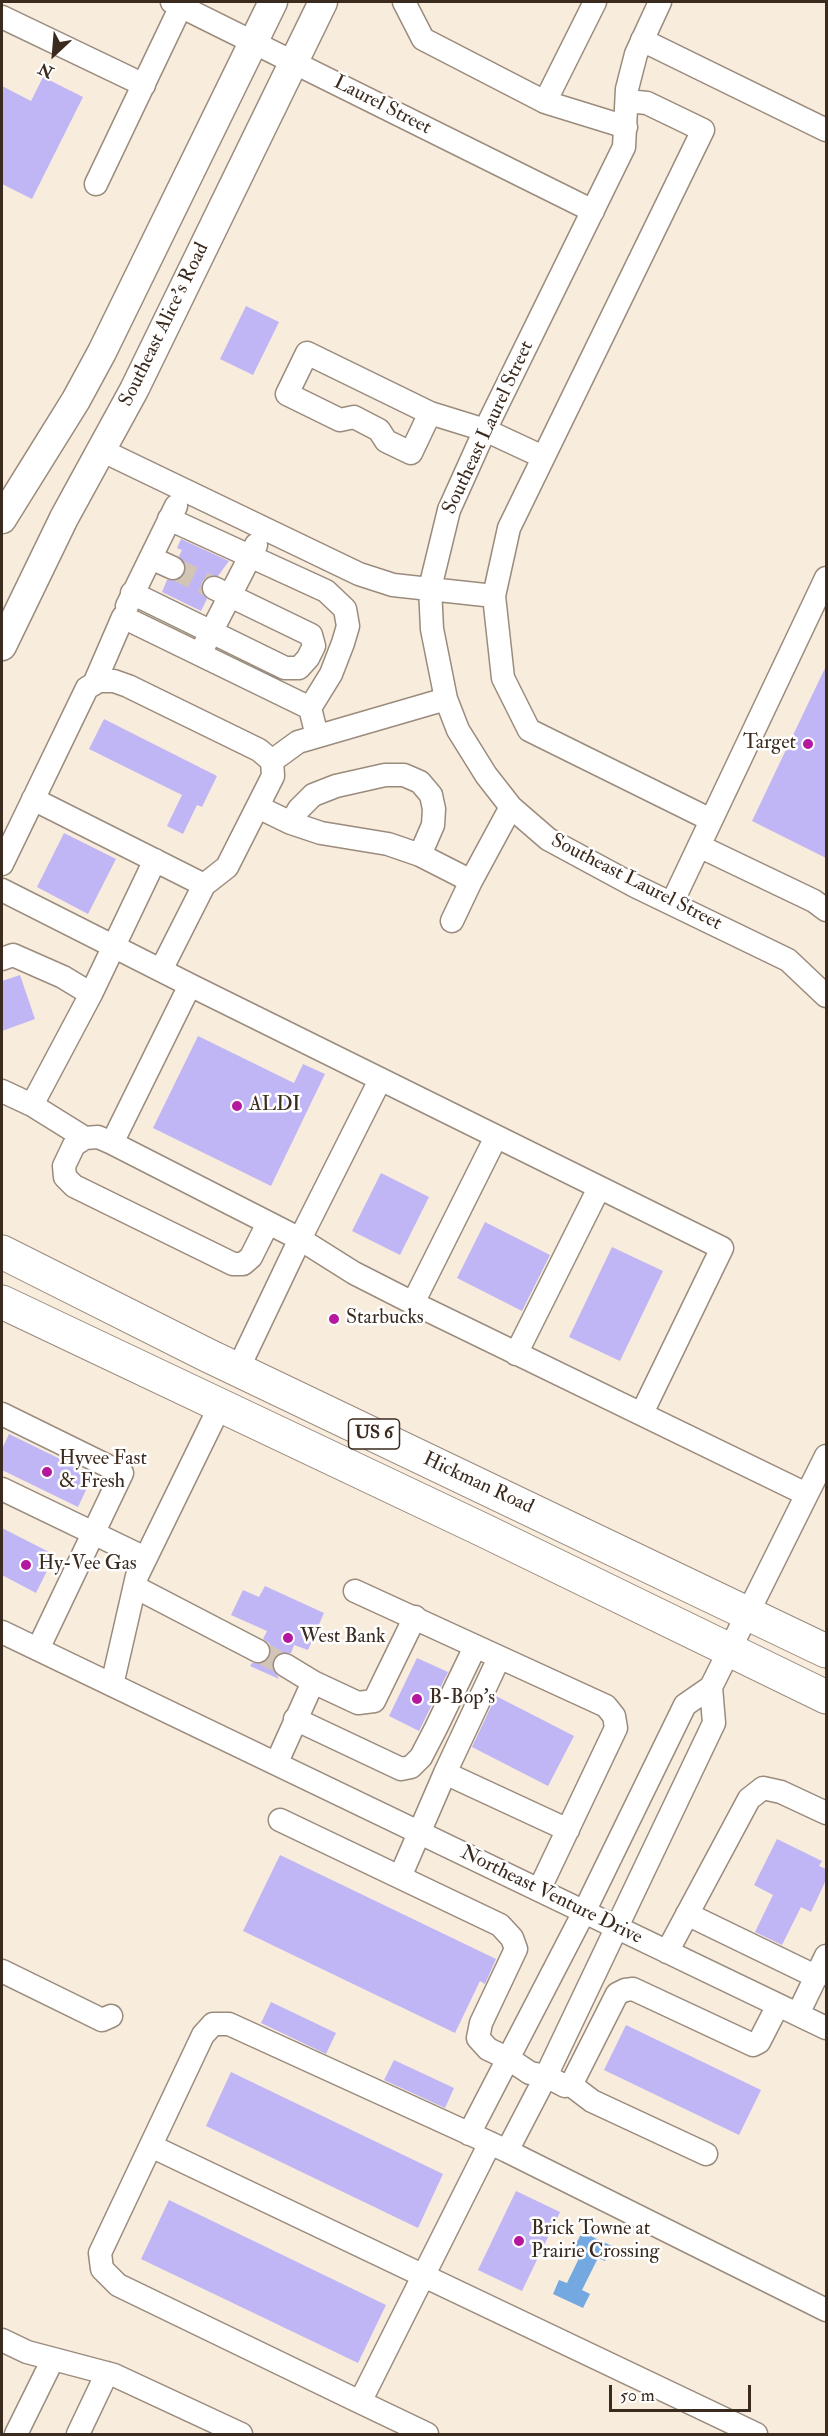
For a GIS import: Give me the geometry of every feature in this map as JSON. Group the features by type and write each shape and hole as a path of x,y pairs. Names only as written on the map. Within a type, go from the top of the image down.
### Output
{"highway":[{"name":"Hickman Road","path":"2,1252 238,1369 826,1651"},
{"name":"Hickman Road","path":"2,1302 826,1697"}],"main road":[{"path":"2,519 76,400 102,352 273,2"},
{"name":"Southeast Alice's Road","path":"2,646 101,450 134,390 323,2"}],"street":[{"path":"404,2 423,39 545,102 626,127"},
{"path":"545,102 595,2"},
{"name":"Southeast Laurel Street","path":"660,2 636,54 627,101 624,147 485,430 449,510 430,588 432,629 446,699 458,730 486,774 511,807 548,839 788,960 826,996"},
{"name":"Laurel Street","path":"177,4 592,211"},
{"path":"96,184 144,85 177,4"},
{"path":"2,17 144,85"},
{"path":"642,40 826,130"},
{"path":"627,101 647,103 703,130 509,528 494,597 503,678 529,730 711,820"},
{"path":"430,413 411,453 386,441 372,443 344,429 340,420 286,393 307,353 430,413 485,430 543,458"},
{"path":"101,450 263,530 359,574 393,585 494,597"},
{"path":"94,684 132,593 183,491"},
{"path":"170,519 326,591 345,609 348,626 343,643 331,674 310,708 317,736"},
{"path":"200,655 211,632 222,592 250,557 263,530"},
{"path":"151,558 173,568"},
{"path":"672,903 826,578"},
{"path":"132,593 285,668 299,668 308,658 314,646 311,635 222,592"},
{"path":"123,618 310,708"},
{"path":"2,864 87,688 99,681 114,681 128,686 259,750 272,761 273,776 227,867 204,885 161,970"},
{"path":"272,761 298,742 446,699"},
{"path":"291,823 299,809 313,795 336,786 385,775 404,775 420,782 431,795 433,825 420,855"},
{"path":"33,799 204,885"},
{"path":"258,807 291,823 321,833 388,844 420,855 471,881"},
{"path":"452,921 511,807"},
{"path":"699,846 814,901 826,910"},
{"path":"32,1105 91,994 155,860"},
{"path":"2,890 380,1080 722,1248 642,1413"},
{"path":"2,959 13,955 63,977 91,994"},
{"path":"112,1143 190,985"},
{"path":"238,1369 380,1080"},
{"path":"2,1091 32,1105 85,1138"},
{"path":"268,1223 251,1257 243,1264 232,1264 74,1186 65,1177 64,1166 74,1145 85,1138 98,1137 112,1143 300,1239 354,1274 806,1494"},
{"path":"413,1303 496,1137"},
{"path":"516,1354 599,1188"},
{"path":"112,1684 135,1587 145,1558 220,1406"},
{"path":"2,1414 122,1473 38,1649"},
{"path":"469,2134 495,2079 509,2059 584,1912 685,1705 711,1688 826,1456"},
{"path":"2,1489 145,1558"},
{"path":"135,1587 258,1651"},
{"path":"355,1591 606,1706 614,1716 616,1728 539,1890"},
{"path":"285,1665 313,1682 358,1703 374,1701 415,1617"},
{"name":"Northeast Venture Drive","path":"2,1632 277,1762 826,2028"},
{"path":"296,1719 401,1769 411,1767 421,1757 475,1647"},
{"path":"400,1877 445,1773 499,1658"},
{"path":"277,1762 313,1682"},
{"path":"360,2402 424,2274 498,2147 546,2076 714,1723 711,1688"},
{"path":"445,1773 568,1830"},
{"path":"668,1952 749,1799 763,1788 781,1792 826,1813"},
{"path":"280,1820 500,1925 512,1938 516,1949 481,2023 478,2038 488,2049 530,2073 546,2076 565,2086 576,2081 617,1994 625,1990 633,1989 753,2045 759,2042 817,1977 826,1956"},
{"path":"687,1914 817,1977"},
{"path":"2,1971 102,2020 111,2016"},
{"path":"427,2434 118,2285 102,2269 100,2253 203,2035 213,2024 229,2024 498,2147 826,2310"},
{"path":"571,2085 592,2101 706,2154"},
{"path":"151,2146 756,2434"},
{"path":"2,2340 27,2352 107,2373 241,2434"},
{"path":"16,2434 53,2359"},
{"path":"78,2434 107,2373"}],"water":[{"path":"582,2232 612,2246 605,2261 598,2258 582,2290 590,2294 583,2308 553,2294 559,2280 567,2283 582,2252 574,2248"}],"building":[{"path":"43,77 83,97 32,199 2,184 2,86 31,101"},
{"path":"246,306 279,322 253,375 220,359"},
{"path":"181,539 229,561 218,576 207,577 202,582 201,590 207,599 201,611 162,592 167,580 180,579 185,573 186,566 179,556 182,550 177,548"},
{"name":"Target","path":"826,666 826,858 752,821"},
{"path":"104,719 217,776 202,807 197,805 183,834 167,826 182,795 89,749"},
{"path":"64,833 116,859 88,914 37,887"},
{"path":"20,975 35,1019 2,1031 2,981"},
{"name":"ALDI","path":"198,1036 294,1083 303,1064 325,1074 271,1186 153,1128"},
{"path":"381,1173 429,1197 400,1255 352,1231"},
{"path":"485,1222 550,1255 522,1311 457,1278"},
{"path":"612,1247 663,1271 620,1361 569,1337"},
{"name":"Hyvee Fast & Fresh","path":"9,1434 93,1475 78,1507 2,1470 2,1449"},
{"name":"Hy-Vee Gas","path":"2,1528 55,1555 36,1593 2,1575"},
{"name":"West Bank","path":"265,1586 324,1613 308,1650 294,1645 291,1653 279,1653 274,1658 272,1665 279,1679 250,1666 252,1663 265,1663 270,1657 270,1644 263,1639 267,1631 231,1615 243,1590 259,1597"},
{"name":"B-Bop's","path":"417,1658 448,1672 419,1731 389,1716"},
{"path":"496,1696 574,1736 548,1786 472,1747"},
{"path":"777,1839 822,1861 819,1866 826,1869 826,1880 811,1912 801,1907 782,1945 755,1932 773,1895 754,1885"},
{"path":"280,1855 496,1959 485,1984 480,1981 455,2033 243,1931"},
{"path":"271,2002 336,2033 326,2054 261,2023"},
{"path":"626,2025 761,2090 739,2135 604,2070"},
{"path":"394,2060 454,2088 445,2108 384,2080"},
{"path":"231,2072 443,2174 418,2228 206,2126"},
{"name":"Brick Towne at Prairie Crossing","path":"516,2191 560,2212 522,2291 478,2270"},
{"path":"169,2200 386,2305 358,2363 141,2259"}],"tunnel":[{"path":"173,568 214,588"},
{"path":"258,1651 285,1665"}],"place":[{"name":"Target","path":"808,744"},
{"name":"ALDI","path":"237,1106"},
{"name":"Starbucks","path":"334,1319"},
{"name":"Hyvee Fast & Fresh","path":"47,1472"},
{"name":"Hy-Vee Gas","path":"26,1565"},
{"name":"West Bank","path":"288,1638"},
{"name":"B-Bop's","path":"417,1699"},
{"name":"Brick Towne at Prairie Crossing","path":"519,2241"}]}
